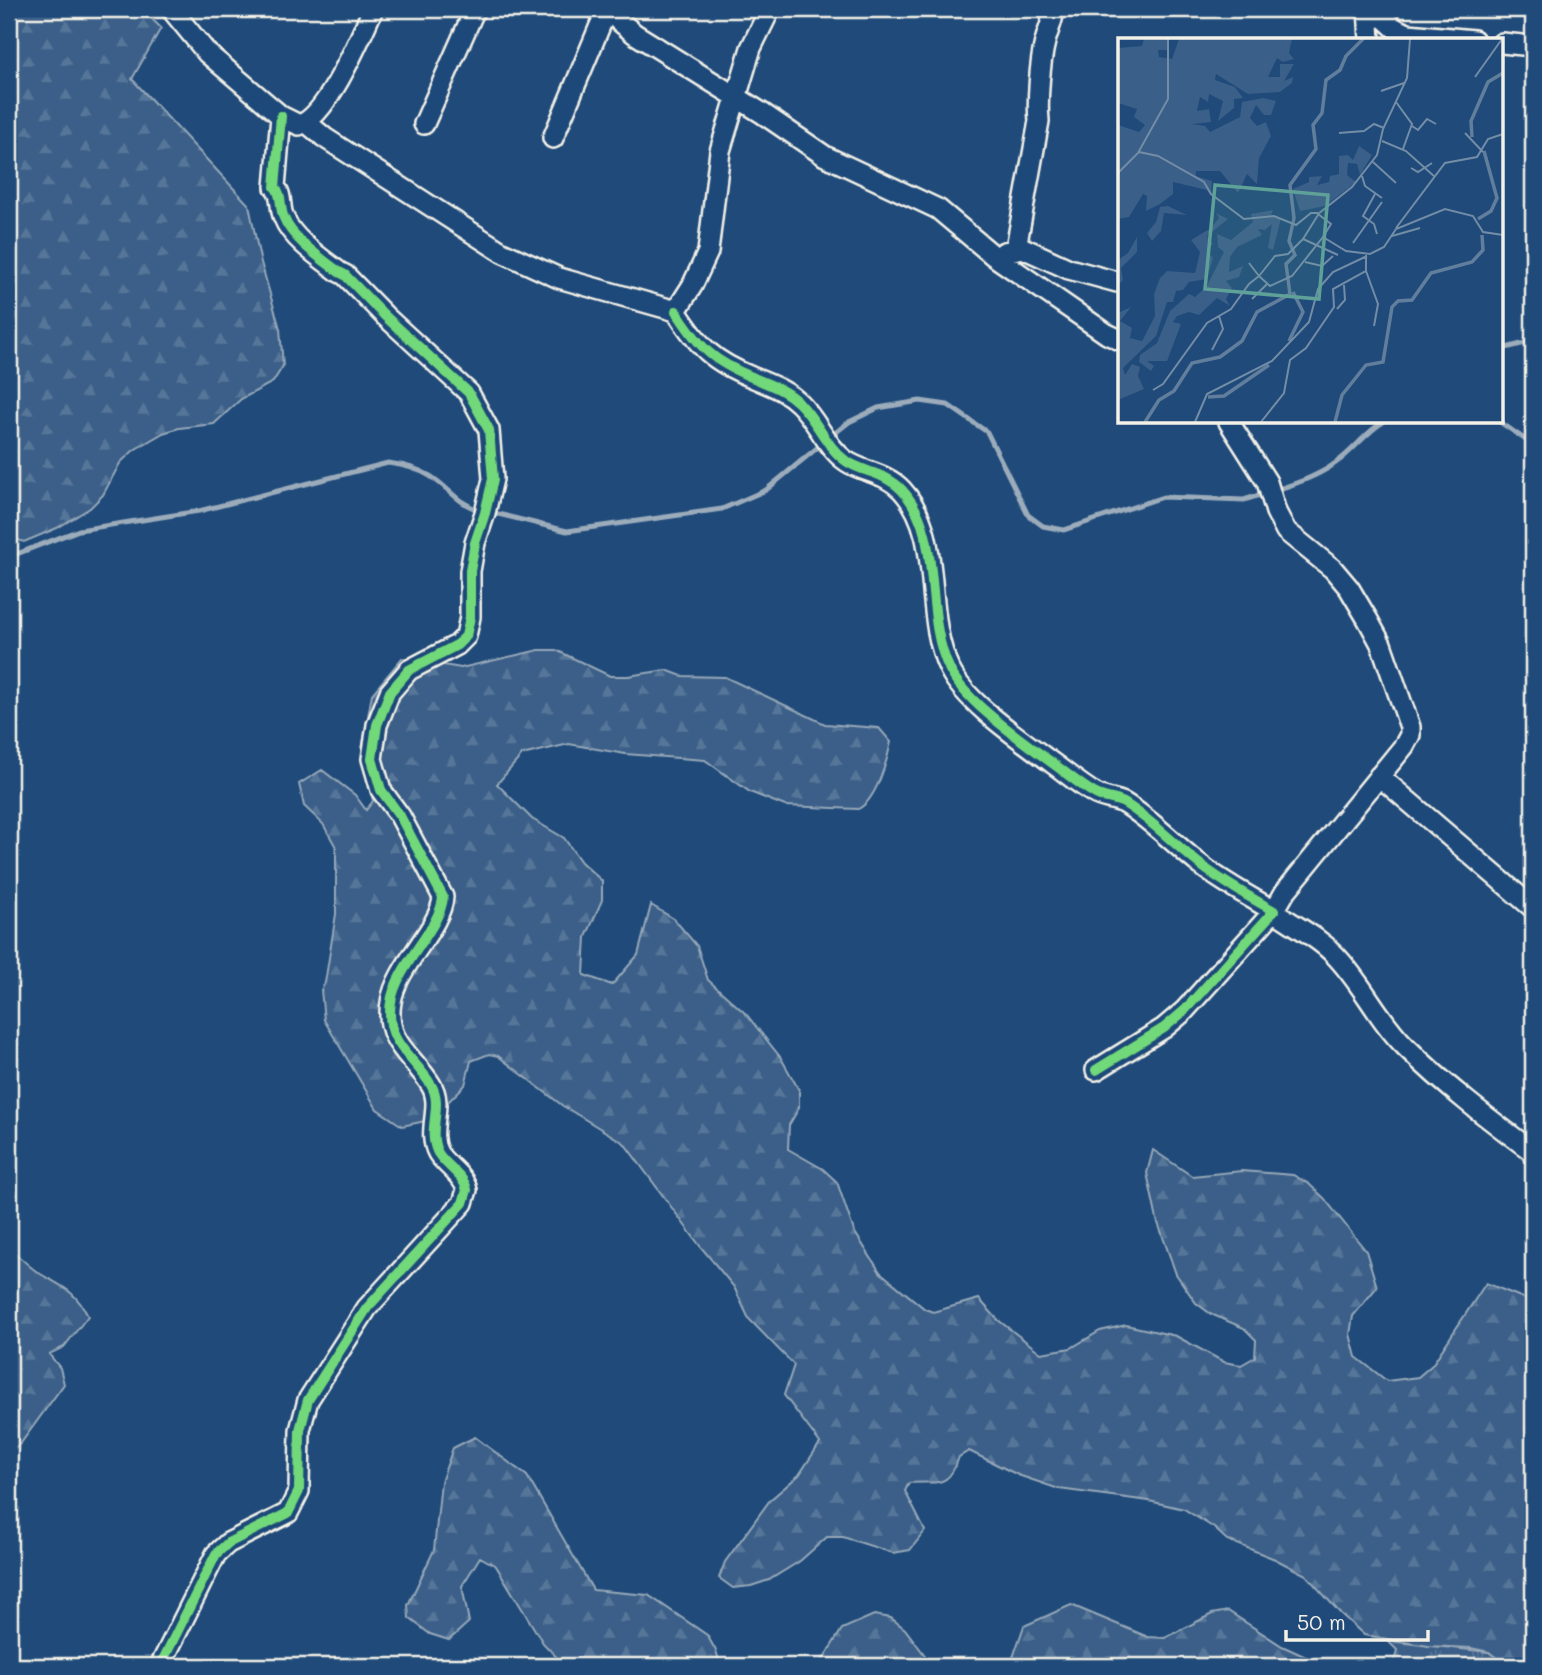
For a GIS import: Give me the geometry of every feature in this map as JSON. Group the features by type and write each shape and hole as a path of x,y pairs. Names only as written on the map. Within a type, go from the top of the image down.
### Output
{"street":[{"path":"171,9 207,53 281,116 299,125 315,116 352,55 373,9"},
{"path":"424,124 475,9"},
{"path":"676,311 692,286 708,252 720,150 751,48 770,9"},
{"path":"1016,248 1039,121 1044,44 1053,22 1054,9"},
{"path":"1368,9 1370,38"},
{"path":"1374,9 1396,29 1408,34 1452,38"},
{"path":"553,138 613,12 627,29 825,156 937,209 994,256 1118,339"},
{"path":"1504,43 1533,46"},
{"path":"160,1666 216,1554 228,1544 282,1518 298,1496 304,1409 367,1308 463,1203 467,1190 464,1181 437,1151 433,1127 436,1097 432,1086 402,1049 391,1022 391,1002 396,984 439,912 443,897 401,816 381,790 372,759 377,725 390,692 408,670 457,645 466,636 470,617 470,571 493,479 489,430 469,393 385,316 345,275 305,245 284,219 279,191 275,187 281,116"},
{"path":"307,122 325,138 502,252 559,278 676,311 695,341 708,354 728,367 782,389 799,403 846,461 882,474 901,488 916,509 926,534 940,650 951,674 967,693 1008,729 1092,793 1125,804 1205,869 1292,925 1316,937 1335,955 1404,1046 1458,1095 1533,1152"},
{"path":"994,256 1023,248 1069,269 1117,282"},
{"path":"1096,1070 1164,1028 1184,1011 1274,911 1285,892 1404,746 1410,734 1410,727 1381,644 1349,588 1333,569 1286,531 1276,512 1267,482 1229,424"},
{"path":"1379,776 1533,908"}],"green space":[{"path":"9,9 142,9 161,28 132,79 249,205 260,259 280,329 283,366 273,382 241,399 214,424 179,428 163,433 134,450 120,463 103,495 90,508 57,528 24,542 9,537"},
{"path":"539,650 556,650 610,676 666,670 682,676 725,677 825,724 879,728 891,742 875,789 858,809 785,806 750,792 705,760 625,754 569,744 522,755 497,784 532,819 564,838 581,862 602,881 602,900 586,937 584,975 612,985 638,955 651,905 674,919 697,946 708,980 746,1014 781,1058 799,1090 799,1108 789,1125 788,1149 823,1169 837,1182 854,1231 880,1272 925,1309 933,1312 979,1299 998,1320 1041,1353 1071,1348 1100,1331 1126,1325 1176,1336 1224,1362 1241,1365 1255,1357 1256,1340 1244,1328 1211,1314 1196,1303 1176,1274 1157,1220 1147,1173 1153,1150 1192,1176 1242,1171 1293,1175 1309,1184 1324,1198 1366,1251 1377,1287 1353,1316 1350,1334 1356,1357 1387,1381 1418,1377 1432,1365 1486,1283 1533,1302 1533,1666 1507,1666 1489,1652 1471,1648 1428,1646 1364,1635 1306,1575 1227,1540 1214,1528 1184,1509 1149,1501 1059,1489 1018,1475 969,1451 959,1457 946,1479 909,1483 905,1491 925,1531 910,1550 893,1553 843,1537 827,1537 800,1561 769,1580 733,1588 719,1578 725,1562 770,1500 799,1475 820,1443 784,1395 794,1365 749,1319 734,1287 700,1246 624,1143 563,1106 498,1056 489,1054 471,1061 465,1085 430,1120 402,1126 377,1109 324,1020 321,990 325,983 336,914 336,847 323,824 304,806 299,784 322,770 355,795 366,810 373,801 362,750 372,694 402,658 461,668"},
{"path":"9,1248 35,1270 73,1295 88,1316 64,1347 49,1354 60,1368 64,1384 21,1443 9,1452"},
{"path":"475,1437 527,1476 593,1590 648,1595 707,1635 721,1666 565,1666 543,1643 496,1566 480,1557 462,1586 469,1622 449,1640 430,1634 409,1618 408,1605 434,1550 441,1482 453,1448"},
{"path":"1071,1605 1148,1637 1165,1638 1212,1614 1228,1611 1282,1646 1326,1666 1010,1666 1024,1626"},
{"path":"874,1615 891,1618 905,1629 933,1666 819,1666 842,1629"},
{"path":"1388,1641 1489,1652 1507,1666 1388,1666 1395,1659 1397,1650"}],"waterway":[{"path":"1504,348 1533,341"},
{"path":"830,437 849,422 878,408 920,401 948,405 987,432 1028,515 1043,526 1064,530 1163,497 1244,500 1266,493"},
{"path":"1275,490 1307,479 1330,467 1380,424"},
{"path":"1503,424 1533,445"},
{"path":"490,512 567,531 722,509 766,490 823,443"},
{"path":"9,557 79,530 199,511 388,463 425,473 460,500 480,510"}],"cycle path":[{"path":"160,1666 216,1554 228,1543 288,1513 299,1491 300,1430 308,1400 367,1308 463,1203 467,1190 462,1180 438,1153 434,1136 435,1093 396,1038 390,1016 395,988 435,921 443,897 400,816 381,790 372,759 377,725 390,692 409,670 457,645 466,636 470,617 470,571 493,479 489,430 469,393 385,316 345,275 308,248 288,226 275,187 281,116"},
{"path":"676,311 692,335 708,352 727,366 789,395 799,403 827,441 846,461 882,476 902,490 915,509 924,530 942,648 950,670 968,695 1011,732 1083,786 1097,795 1124,803 1210,872 1274,911 1184,1011 1164,1028 1096,1070"}]}
